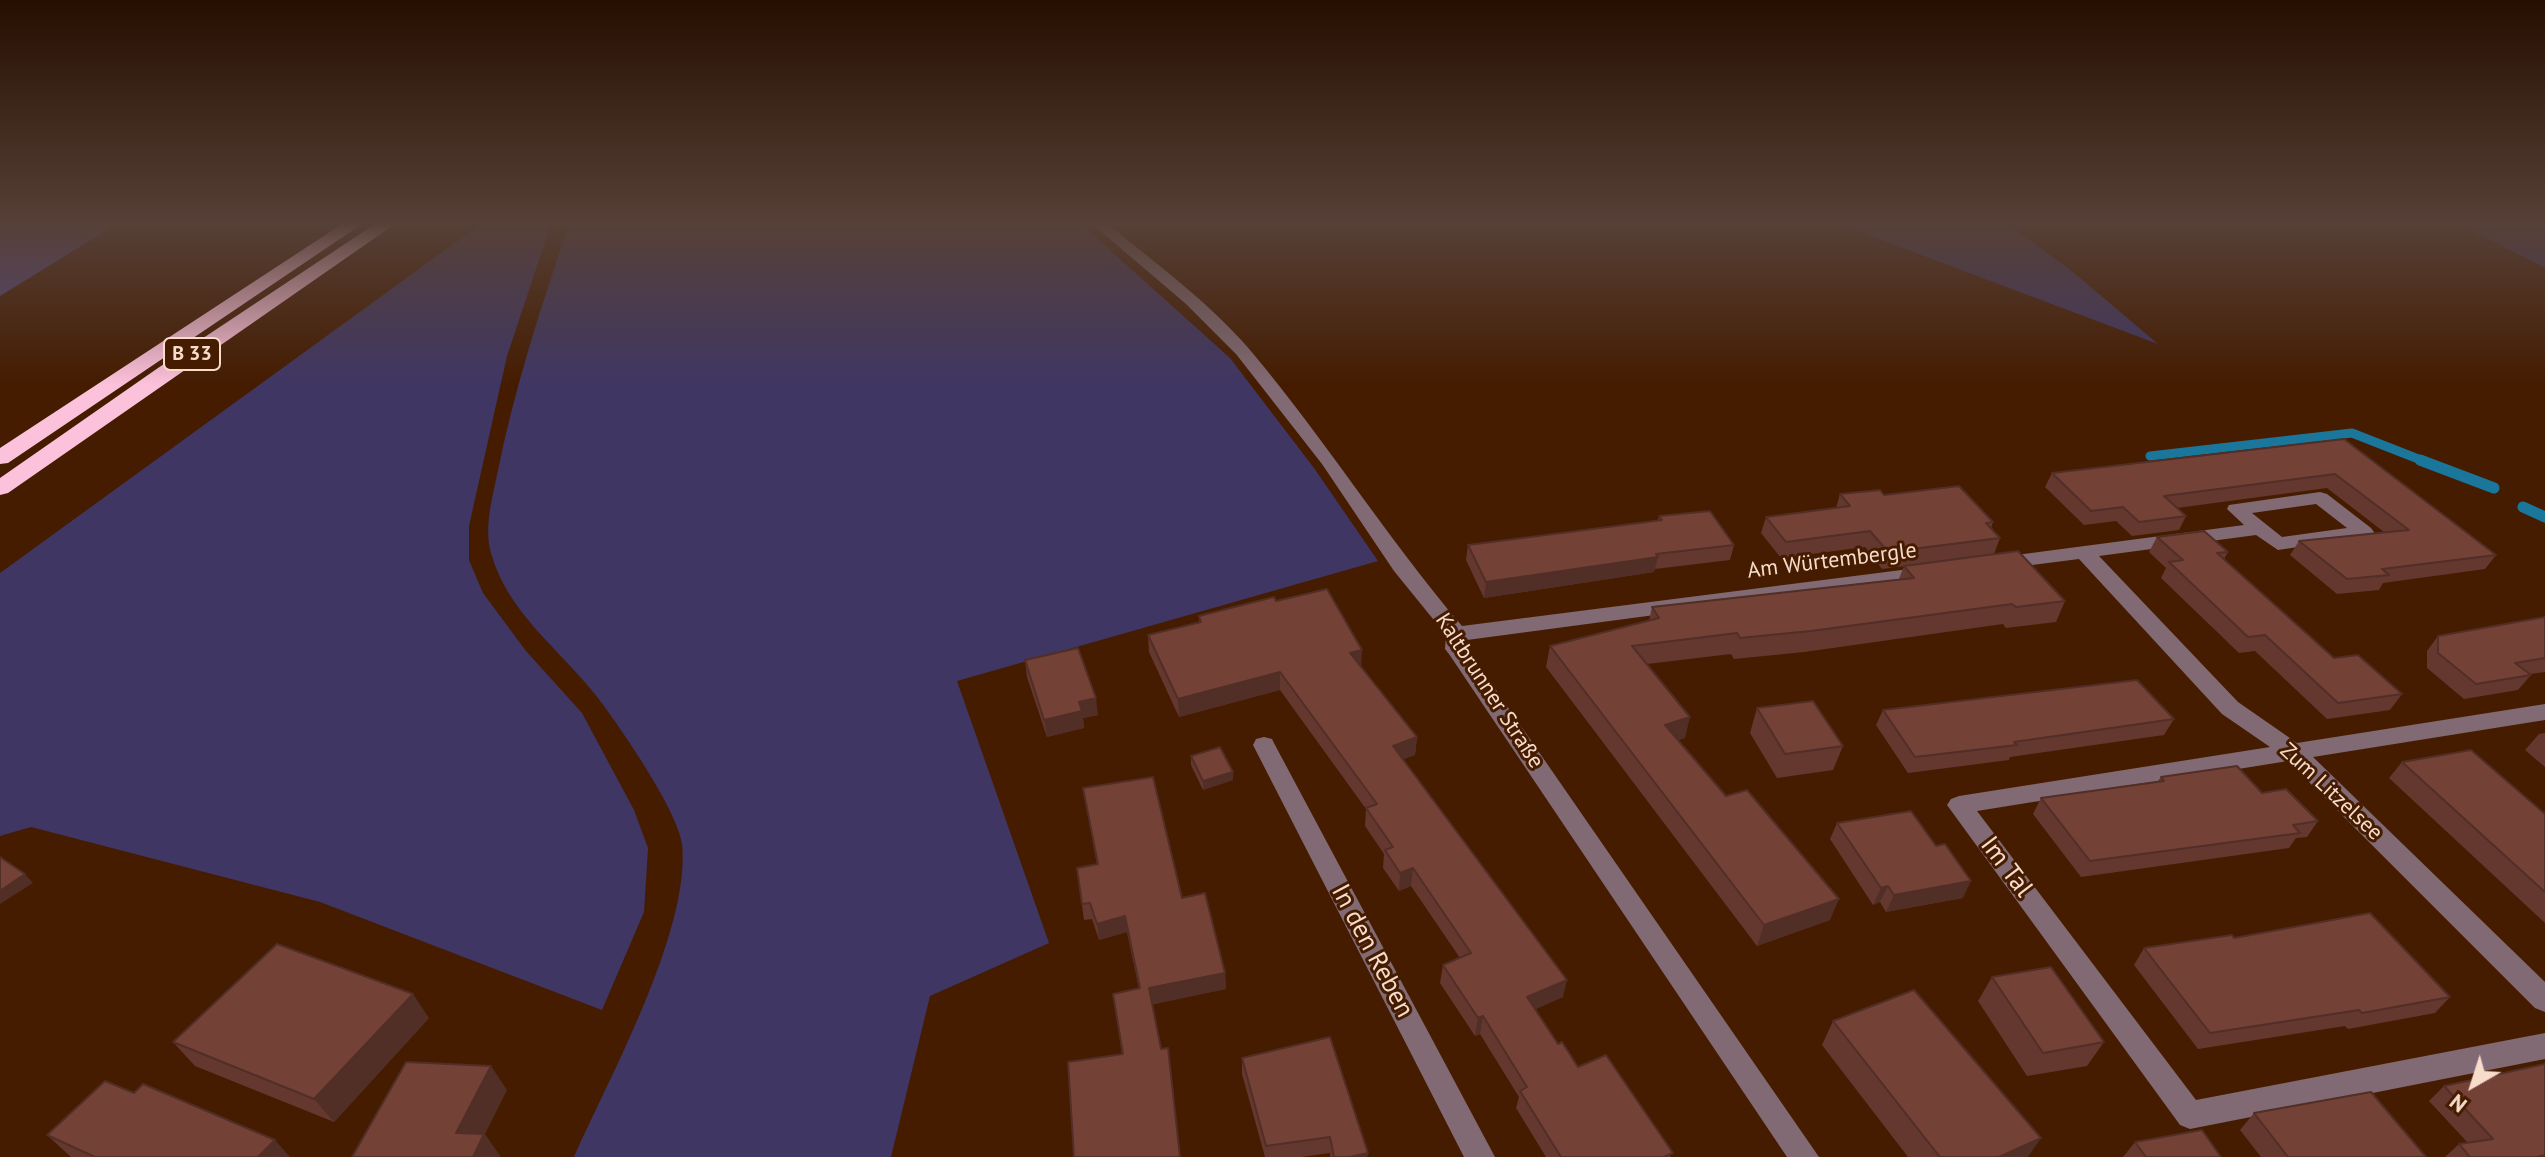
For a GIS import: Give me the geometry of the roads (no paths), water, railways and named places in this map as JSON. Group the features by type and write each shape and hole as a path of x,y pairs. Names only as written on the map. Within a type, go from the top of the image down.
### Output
{"highway":[{"name":"B 33","path":"0,458 272,278"},
{"name":"B 33","path":"0,488 306,278"}],"street":[{"name":"Kaltbrunner Straße","path":"1164,278 1242,351 1329,461 1401,567 1457,634 1456,649 1804,1157"},
{"path":"1975,566 2260,529 2278,544 2364,532 2320,498 2236,509 2260,529"},
{"name":"Zum Litzelsee","path":"2084,552 2230,708 2293,752 2545,1000"},
{"name":"Am Würtembergle","path":"1457,634 1943,570"},
{"name":"Im Tal","path":"2545,712 1959,805 2190,1115 2545,1046"},
{"name":"In den Reben","path":"1264,745 1480,1157"}],"waterway":[{"path":"2150,456 2352,433 2426,462"},
{"path":"2420,460 2494,488"},
{"path":"2523,507 2545,517"}]}
